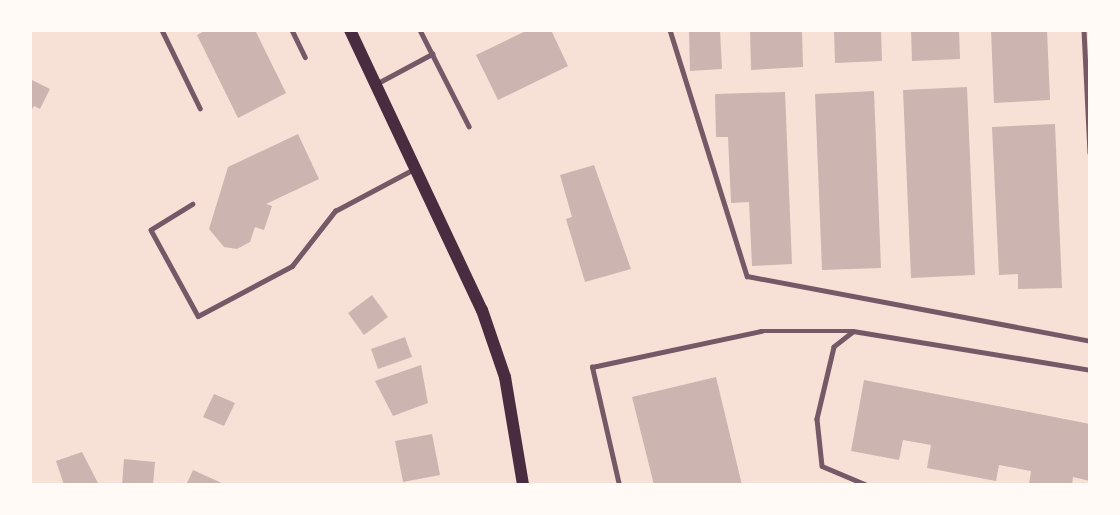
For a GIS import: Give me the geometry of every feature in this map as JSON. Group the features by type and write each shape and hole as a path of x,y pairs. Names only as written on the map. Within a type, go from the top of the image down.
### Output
{"main road":[{"path":"350,30 482,310 505,377 523,485"}],"lane":[{"path":"162,30 200,108"},
{"path":"292,30 305,57"},
{"path":"420,30 469,126"},
{"path":"670,30 747,276 1090,341"},
{"path":"1084,30 1090,153"},
{"path":"376,84 432,54"},
{"path":"193,204 151,230 198,316 292,266 334,211 417,168"},
{"path":"619,485 592,367 761,331 853,332 1090,370"},
{"path":"853,332 834,347 817,419 822,466 867,485"}],"building":[{"path":"206,30 255,30 286,93 238,118 197,35"},
{"path":"528,30 551,30 568,66 498,100 476,55"},
{"path":"689,30 720,30 722,69 690,71"},
{"path":"750,30 802,30 803,67 751,70"},
{"path":"834,30 881,30 882,61 835,63"},
{"path":"911,30 959,30 960,59 912,61"},
{"path":"991,30 1047,30 1050,100 994,103"},
{"path":"30,79 50,89 40,109 34,106 30,113"},
{"path":"967,87 975,275 911,278 903,90"},
{"path":"874,91 881,268 822,270 815,94"},
{"path":"785,92 792,264 752,266 749,202 731,203 728,137 716,137 715,94"},
{"path":"1055,124 1062,288 1018,289 1018,274 999,275 992,127"},
{"path":"298,134 319,179 266,204 272,206 264,230 255,227 250,242 237,249 224,247 209,229 228,167"},
{"path":"594,165 631,269 585,282 566,219 572,217 560,175"},
{"path":"372,295 388,317 364,335 348,313"},
{"path":"405,337 412,357 378,369 371,349"},
{"path":"421,365 428,403 393,416 375,381"},
{"path":"716,377 742,485 654,485 632,397"},
{"path":"864,380 1090,424 1090,481 1073,477 1072,485 1034,485 1029,484 1031,471 999,465 996,481 927,468 931,445 903,440 899,460 851,451"},
{"path":"214,394 235,403 224,426 203,417"},
{"path":"432,434 440,475 403,482 395,441"},
{"path":"82,452 99,485 64,485 56,461"},
{"path":"124,459 155,462 153,485 122,485"},
{"path":"193,470 226,485 186,485"}]}
